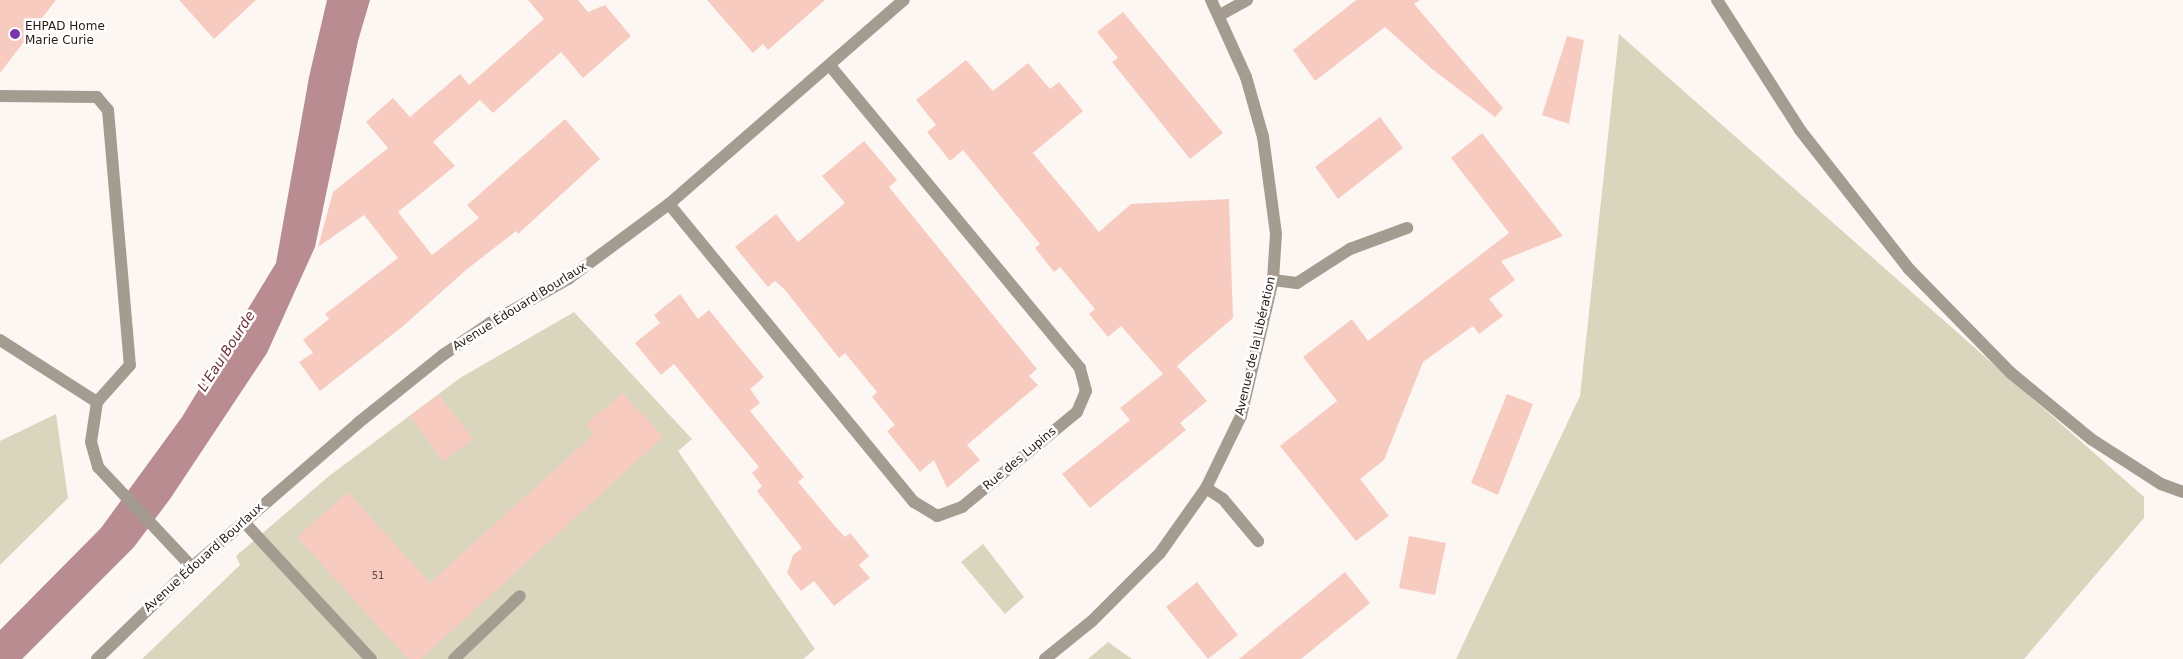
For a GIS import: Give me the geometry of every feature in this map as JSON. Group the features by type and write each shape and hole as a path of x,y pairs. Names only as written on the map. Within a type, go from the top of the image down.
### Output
{"street":[{"name":"Avenue Édouard Bourlaux","path":"96,659 192,567 358,423 443,355 490,323 568,279 669,204 904,0"},
{"name":"Avenue de la Libération","path":"1045,659 1092,621 1160,553 1206,488 1241,416 1273,280 1276,234 1263,137 1246,77 1220,15 1211,0"},
{"path":"1220,15 1247,0"},
{"path":"1717,0 1800,130 1909,269 2011,373 2084,433 2161,484 2183,492"},
{"name":"Rue des Lupins","path":"669,204 914,502 937,516 962,507 1077,412 1086,391 1080,368 829,65"},
{"path":"0,96 97,98 108,110 130,365 97,402 91,442 98,467 192,567"},
{"path":"1273,280 1297,283 1350,249 1407,228"},
{"path":"0,340 97,402"},
{"path":"1206,488 1223,499 1258,542"},
{"path":"244,522 371,659"},
{"path":"454,659 520,596"}],"shaded area":[{"path":"1619,34 2144,497 2144,518 2024,659 1456,659 1580,396"},
{"path":"574,312 692,439 678,451 815,649 803,659 142,659 240,565 236,556 329,476 460,378"},
{"path":"56,414 68,498 0,565 0,441"},
{"path":"983,544 1024,597 1005,614 961,562"},
{"path":"1108,642 1132,659 1088,659"}],"water":[{"name":"L'Eau Bourde","path":"327,0 370,0 358,41 315,247 267,353 170,499 134,547 22,659 0,659 0,630 101,528 182,417 276,263 309,77"}],"building":[{"name":"EHPAD Home Marie Curie","path":"0,0 56,0 0,73"},
{"path":"179,0 256,0 214,39"},
{"path":"528,0 578,0 588,12 605,5 631,36 583,78 561,52 493,113 480,100 433,142 455,166 398,212 432,255 479,218 467,205 565,119 600,159 518,234 516,231 466,270 402,327 320,391 299,362 313,353 303,340 329,319 325,314 398,258 364,215 318,247 333,192 388,148 366,122 393,98 410,117 460,74 469,85 544,19"},
{"path":"707,0 825,0 768,50 763,44 753,53"},
{"path":"1356,0 1420,0 1414,4 1503,108 1495,117 1432,69 1385,27 1315,81 1293,50"},
{"path":"1123,12 1223,133 1190,159 1112,62 1118,58 1097,32"},
{"path":"1567,36 1584,40 1569,124 1542,115"},
{"path":"966,60 993,91 1028,63 1050,89 1059,82 1083,111 1033,153 1099,232 1131,204 1229,199 1233,318 1177,366 1207,401 1180,423 1186,430 1090,508 1062,474 1130,420 1120,408 1163,374 1121,326 1108,337 1089,314 1095,309 1060,267 1054,272 1035,248 1040,244 963,150 950,161 927,132 936,125 916,100"},
{"path":"1380,117 1403,148 1338,199 1315,167"},
{"path":"1482,133 1563,236 1501,261 1515,280 1489,299 1503,316 1479,334 1473,326 1423,362 1384,460 1360,479 1389,516 1356,541 1280,446 1337,401 1303,357 1352,319 1368,341 1509,233 1451,158"},
{"path":"864,141 897,180 889,187 1037,369 1029,376 1038,385 967,445 980,460 947,488 934,460 920,472 887,431 895,425 872,397 877,392 845,353 839,358 785,290 775,281 768,287 735,247 776,214 798,242 845,203 822,176"},
{"path":"680,294 698,319 709,310 764,377 750,389 760,403 750,411 804,477 798,482 845,537 850,533 869,556 859,565 870,578 834,606 814,581 801,591 787,573 793,555 802,548 757,491 762,486 752,473 759,467 674,364 661,375 635,343 660,323 654,315"},
{"path":"623,393 663,437 421,659 408,659 297,537 348,492 430,583 594,434 586,424"},
{"path":"1507,394 1533,404 1498,495 1471,483"},
{"path":"439,395 473,439 443,461 410,416"},
{"path":"1409,536 1446,543 1435,595 1399,588"},
{"path":"1345,572 1370,603 1301,659 1239,659"},
{"path":"1197,582 1238,635 1208,659 1166,607"}],"place":[{"name":"EHPAD Home Marie Curie","path":"15,34"}]}
